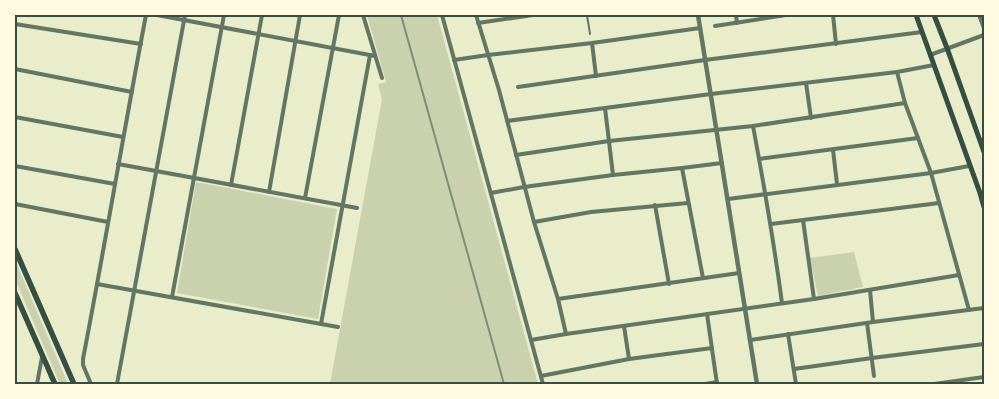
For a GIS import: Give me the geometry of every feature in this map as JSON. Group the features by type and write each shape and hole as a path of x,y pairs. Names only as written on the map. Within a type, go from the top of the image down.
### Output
{"main road":[{"path":"916,15 969,166 983,198 984,207"},
{"path":"934,15 984,148"},
{"path":"15,249 74,384"},
{"path":"15,293 55,384"}],"street":[{"path":"91,384 83,365 83,359 146,15"},
{"path":"157,15 185,18 372,56"},
{"path":"172,297 224,15"},
{"path":"232,185 262,15"},
{"path":"269,192 300,15"},
{"path":"305,198 339,15"},
{"path":"362,15 372,56 382,78"},
{"path":"442,15 543,384"},
{"path":"476,15 534,222 558,298 566,334"},
{"path":"478,23 510,16 533,15"},
{"path":"698,15 757,384"},
{"path":"736,15 737,23"},
{"path":"715,26 786,15"},
{"path":"833,15 836,44"},
{"path":"979,15 984,28"},
{"path":"117,384 185,18"},
{"path":"15,24 141,44"},
{"path":"454,60 700,28"},
{"path":"518,87 705,60 922,32"},
{"path":"930,54 984,35"},
{"path":"592,43 596,76"},
{"path":"321,324 342,205 372,56"},
{"path":"507,121 896,72 934,65"},
{"path":"15,69 132,92"},
{"path":"896,72 905,103 931,173 969,310"},
{"path":"806,83 811,118"},
{"path":"516,155 609,141 753,126 905,103"},
{"path":"605,108 613,175"},
{"path":"15,117 123,137"},
{"path":"753,126 771,224 782,303"},
{"path":"759,160 918,138"},
{"path":"832,150 837,184"},
{"path":"491,193 613,175 722,163"},
{"path":"118,164 357,208"},
{"path":"15,166 115,184"},
{"path":"728,199 931,173 969,166"},
{"path":"682,168 703,278"},
{"path":"534,222 591,212 688,203"},
{"path":"771,224 940,203"},
{"path":"15,204 108,222"},
{"path":"655,205 669,284"},
{"path":"803,220 814,299"},
{"path":"558,298 739,273"},
{"path":"531,340 814,299 960,275"},
{"path":"97,284 338,327"},
{"path":"870,290 874,322"},
{"path":"750,340 984,308"},
{"path":"705,384 717,383 707,314"},
{"path":"867,323 874,376"},
{"path":"624,326 629,359"},
{"path":"788,334 796,384"},
{"path":"794,369 984,344"},
{"path":"540,376 629,359 712,348"},
{"path":"37,384 42,357"},
{"path":"934,384 984,377"}],"lane":[{"path":"587,15 590,34"}],"green space":[{"path":"367,15 437,15 538,384 330,384 382,99 378,84 386,82"},
{"path":"196,182 337,209 318,319 177,293"},
{"path":"854,252 863,287 818,296 810,258"},
{"path":"15,260 68,384 60,384 15,279"}],"railway":[{"path":"401,15 504,384"}]}
